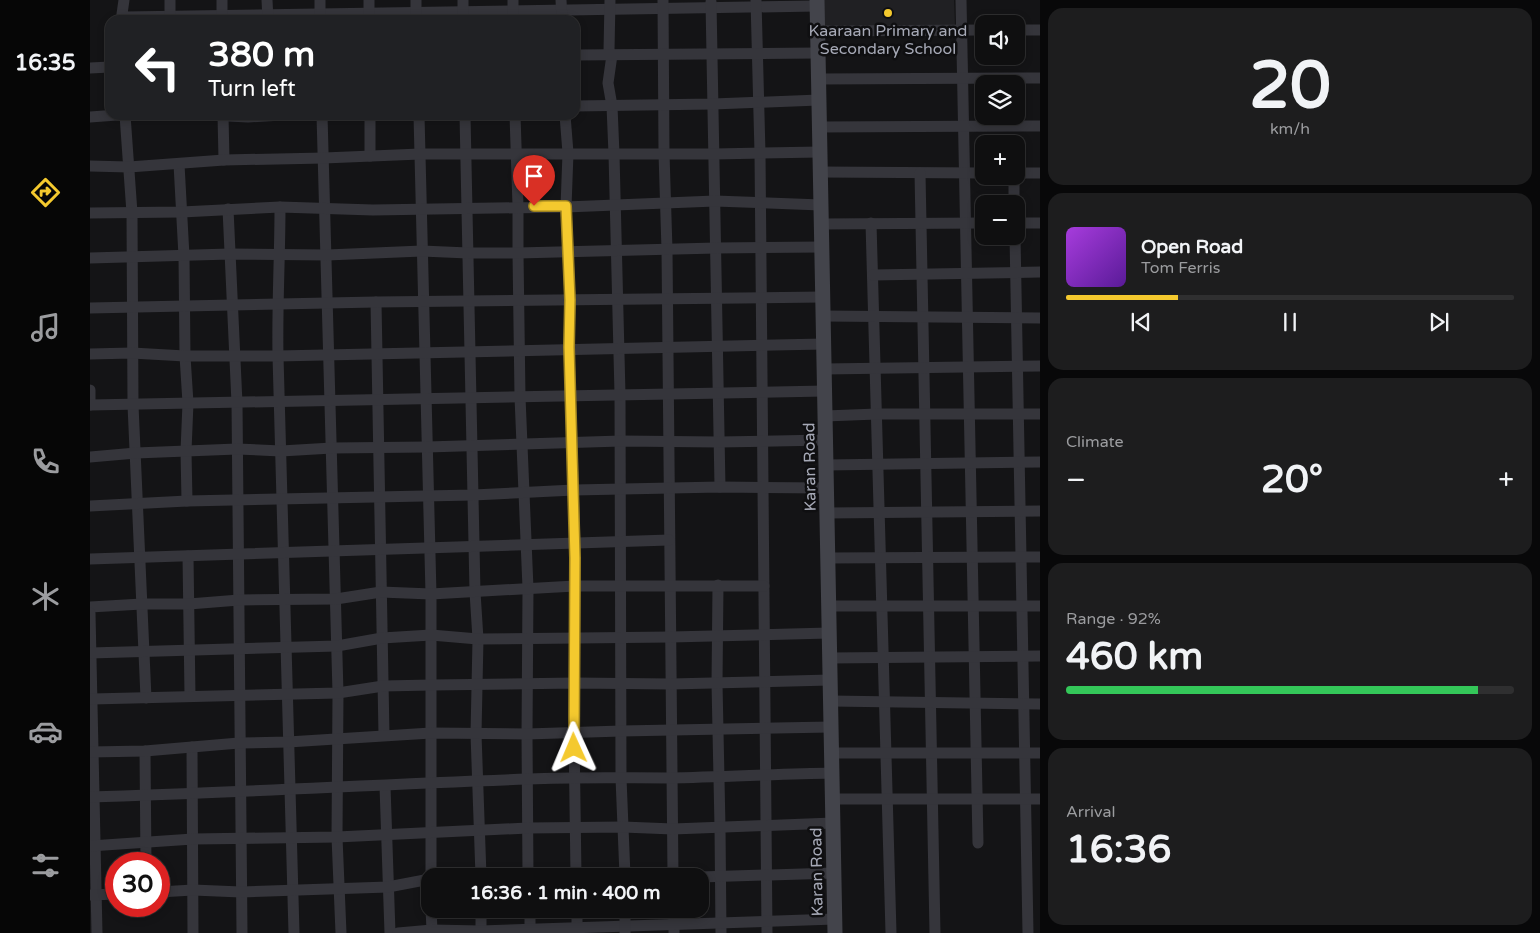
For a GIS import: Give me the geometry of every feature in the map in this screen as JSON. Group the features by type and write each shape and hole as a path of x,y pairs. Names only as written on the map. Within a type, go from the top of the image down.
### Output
{"street":[{"path":"124,0 122,10 124,15"},
{"path":"170,0 170,15"},
{"path":"222,0 222,15"},
{"path":"267,0 268,15"},
{"path":"320,0 320,15"},
{"path":"369,0 369,15"},
{"path":"416,0 416,15"},
{"path":"961,0 978,843"},
{"path":"757,3 767,927"},
{"path":"425,15 463,11 562,10 610,5 817,3"},
{"name":"Karan Road","path":"817,3 835,926"},
{"path":"663,4 673,868"},
{"path":"711,4 720,487"},
{"path":"610,5 609,51 612,55 608,83 612,106 614,154 621,441 621,778 625,868"},
{"path":"818,30 975,30"},
{"path":"1025,30 1040,30"},
{"path":"580,55 818,53"},
{"path":"90,68 105,67"},
{"path":"819,78 1040,78"},
{"path":"580,106 819,100"},
{"path":"90,117 105,116"},
{"path":"125,120 132,213 133,405 146,698"},
{"path":"223,120 224,160"},
{"path":"322,120 335,551 338,693 337,837 341,933"},
{"path":"370,120 370,156"},
{"path":"419,120 431,594 430,868"},
{"path":"465,120 475,592 478,639 476,734 481,868"},
{"path":"515,120 520,397 528,588 528,868"},
{"path":"565,120 568,153 566,206 569,251 575,543 574,828 576,868"},
{"path":"820,127 1040,126"},
{"path":"90,166 129,167 224,160 420,154 820,152"},
{"path":"179,164 184,256 185,356 188,404 186,451 187,501"},
{"path":"820,172 975,173"},
{"path":"920,173 935,933"},
{"path":"1025,173 1040,173"},
{"path":"90,213 182,212 280,207 374,210 666,204 715,201 821,205"},
{"path":"280,207 277,304 278,356 294,933"},
{"path":"228,209 237,402 242,933"},
{"path":"872,223 891,933"},
{"path":"821,224 975,223"},
{"path":"1025,223 1040,223"},
{"path":"1015,245 1028,933"},
{"path":"90,258 230,254 327,255 422,250 468,253 518,253 822,247"},
{"path":"873,275 1040,272"},
{"path":"90,308 424,301 823,297"},
{"path":"376,302 384,735"},
{"path":"823,316 1040,318"},
{"path":"90,354 278,356 824,344"},
{"path":"824,369 1040,366"},
{"path":"90,390 90,406 824,391"},
{"path":"825,416 877,414 1040,414"},
{"path":"90,457 237,449 427,447 621,441 762,442 826,440"},
{"path":"826,465 1040,462"},
{"path":"90,506 187,501 473,495 574,490 720,487 826,488"},
{"path":"827,513 1040,511"},
{"path":"90,559 670,540"},
{"path":"188,556 190,696"},
{"path":"828,558 1040,557"},
{"path":"718,585 717,683 721,928"},
{"path":"90,607 189,604 238,600 336,599 381,592 431,594 575,586 764,586"},
{"path":"829,606 1040,606"},
{"path":"90,614 93,895 97,933"},
{"path":"90,653 337,646 382,638 431,635 478,639 829,633"},
{"path":"830,658 1040,656"},
{"path":"92,699 338,693 383,686 527,683 671,684 830,680"},
{"path":"831,701 1040,704"},
{"path":"92,752 145,751 239,743 288,742 431,732 527,734 831,728"},
{"path":"192,747 193,933"},
{"path":"145,751 146,852"},
{"path":"832,753 1040,753"},
{"path":"92,797 240,792 337,786 385,786 478,780 575,777 672,778 832,773"},
{"path":"385,786 390,933"},
{"path":"832,799 1040,799"},
{"path":"92,845 193,839 386,836 528,828 623,827 673,829 833,823"},
{"path":"709,877 834,873"},
{"path":"170,891 193,890 241,892 388,887 421,880"},
{"path":"431,918 432,930"},
{"path":"481,918 481,932"},
{"path":"530,918 530,931"},
{"path":"398,933 432,930 481,932 835,926"}],"shaded area":[{"name":"Kaaraan Primary and Secondary School","path":"822,0 954,0 955,26 822,29"}],"place":[{"name":"Kaaraan Primary and Secondary School","path":"888,13"}],"route":[{"path":"534,206 566,206 569,251 569,347 574,490 576,638 574,748"}]}
